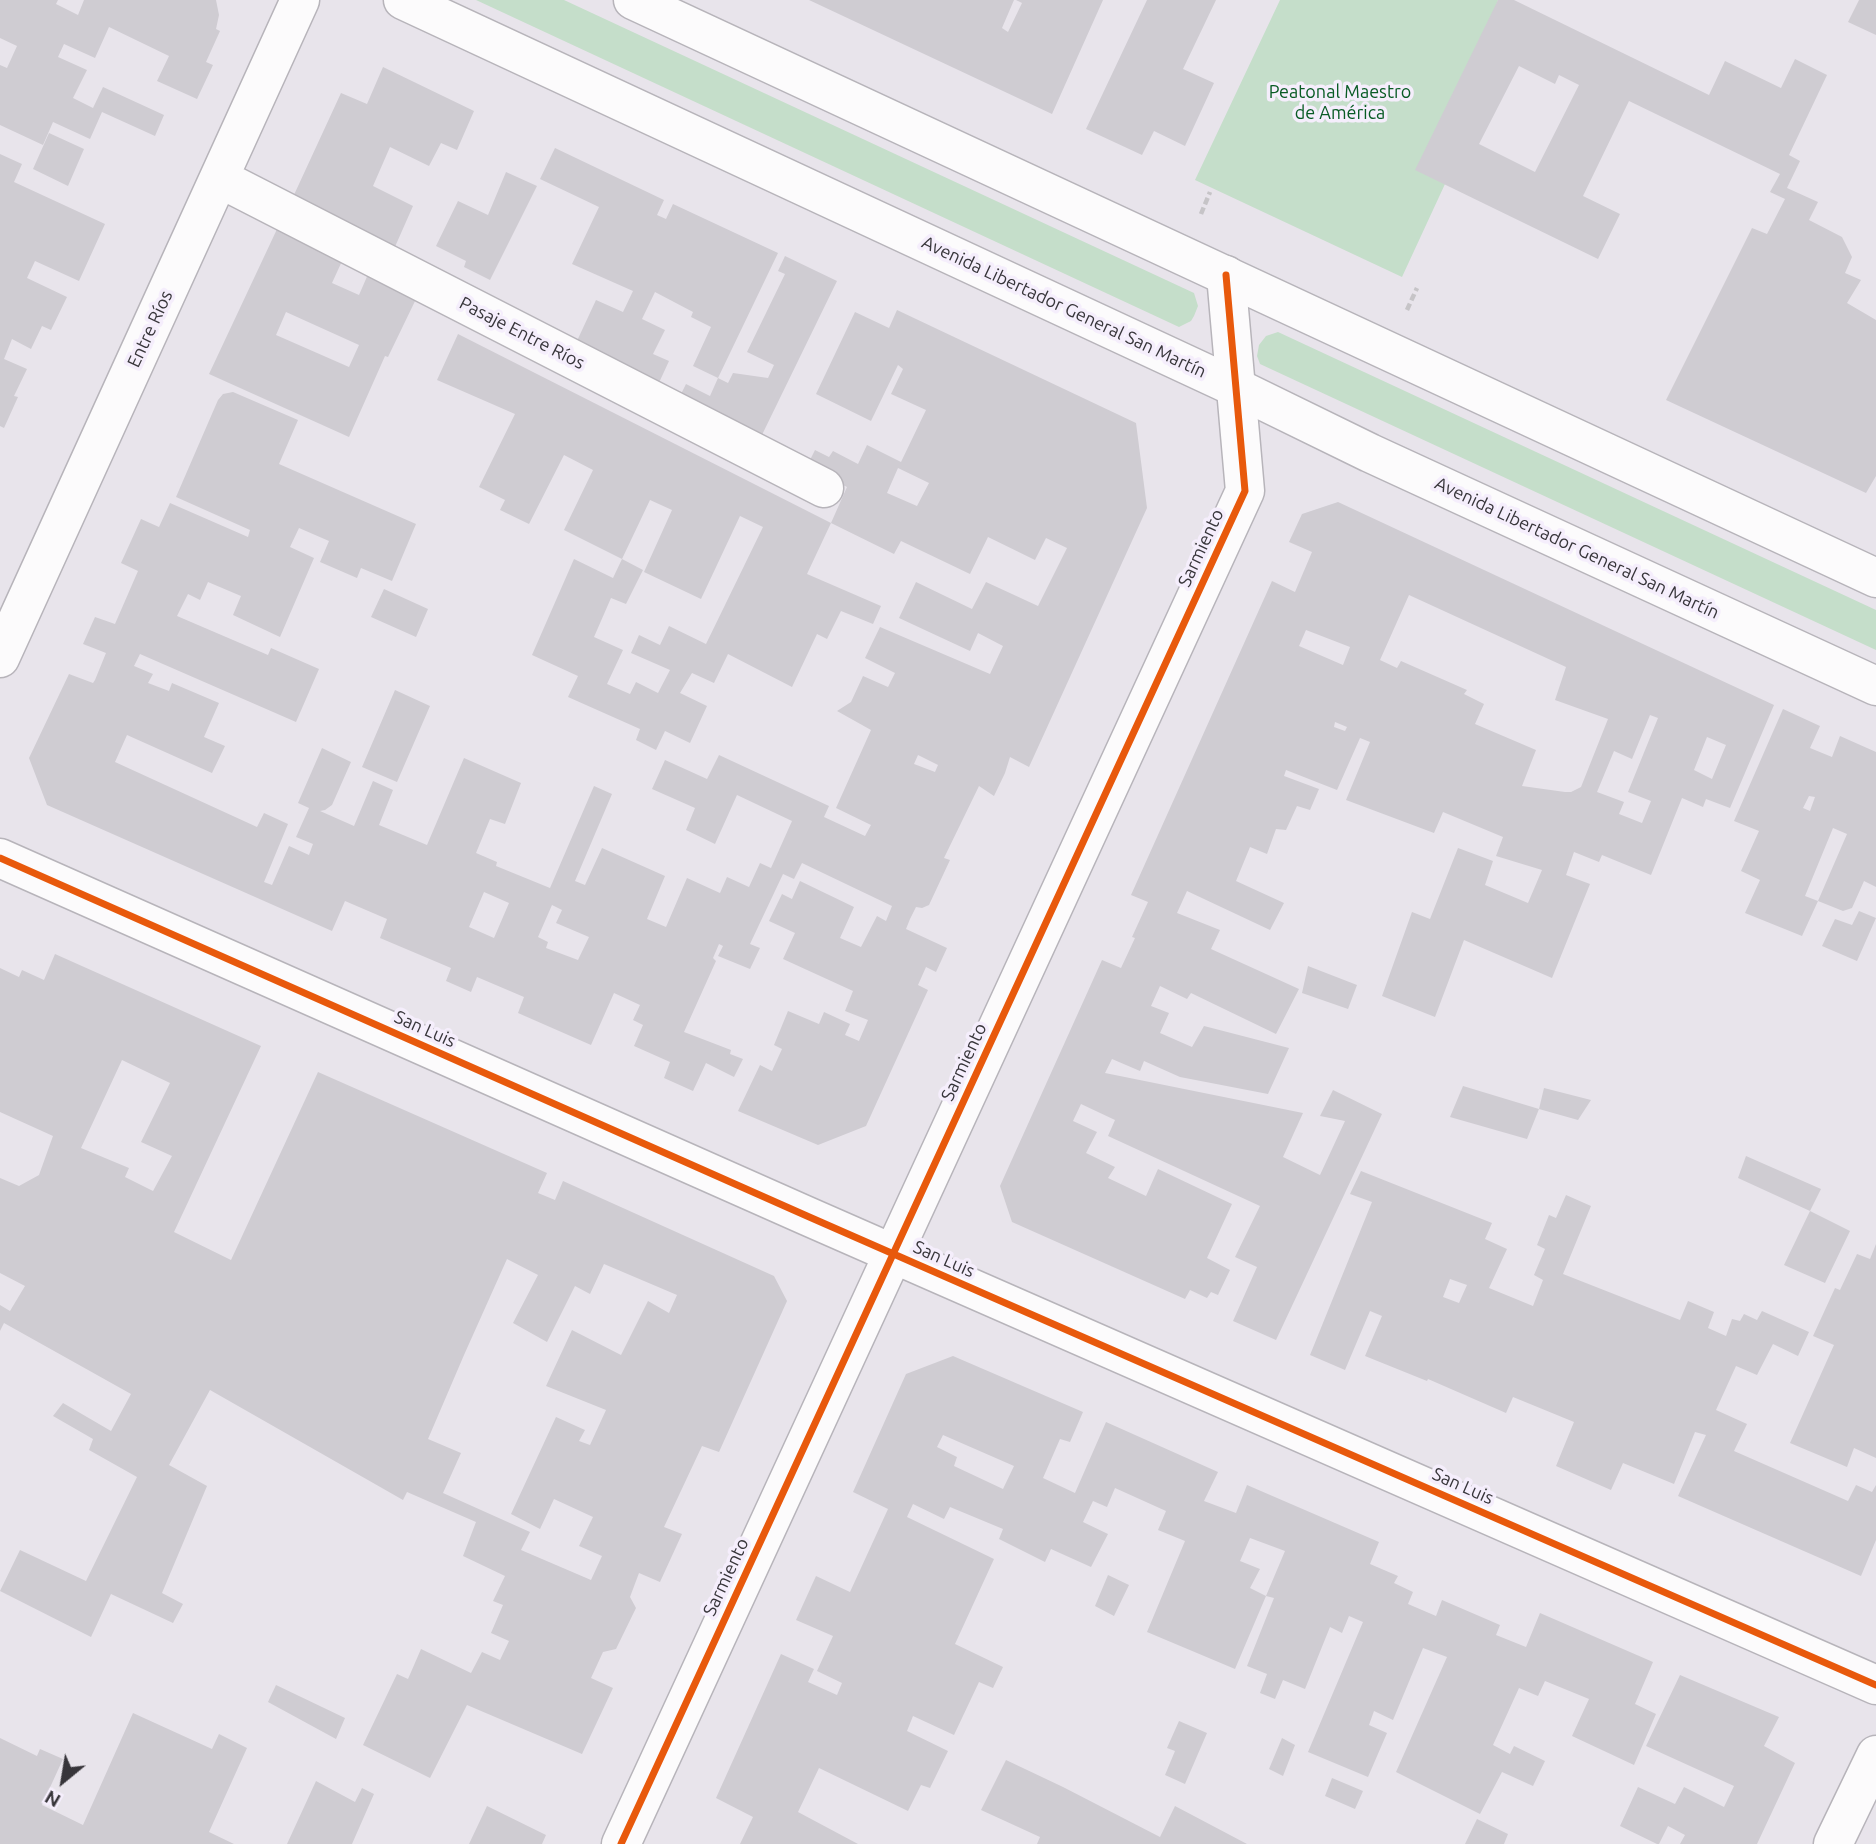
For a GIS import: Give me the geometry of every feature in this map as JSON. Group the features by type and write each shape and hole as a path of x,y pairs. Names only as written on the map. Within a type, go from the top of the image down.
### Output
{"street":[{"name":"Entre Ríos","path":"0,658 300,0"},
{"name":"Avenida Libertador General San Martín","path":"403,0 1236,387 1370,453 1876,686"},
{"path":"634,0 1876,578"},
{"name":"Pasaje Entre Ríos","path":"219,178 824,488"},
{"name":"Sarmiento","path":"621,1844 1245,491 1226,275"},
{"name":"San Luis","path":"0,858 893,1254 1876,1685"},
{"path":"1833,1844 1876,1755"}],"green space":[{"path":"476,0 564,0 1194,293 1198,306 1194,316 1191,321 1179,327"},
{"name":"Peatonal Maestro de América","path":"1280,0 1498,0 1445,184 1402,277 1195,180"},
{"path":"1278,332 1876,610 1876,650 1260,364 1257,356 1259,345 1266,336"}],"building":[{"path":"0,0 58,0 56,4 78,15 84,0 216,0 219,15 216,29 220,31 206,62 213,65 197,99 157,81 169,56 109,27 95,58 64,44 58,57 87,70 73,98 93,108 103,87 164,115 155,136 102,112 90,139 53,122 43,145 0,125 0,65 7,68 17,46 0,38"},
{"path":"809,0 1014,0 1002,28 1008,32 1022,3 1016,0 1103,0 1052,114"},
{"path":"1147,0 1216,0 1183,69 1214,83 1185,146 1154,131 1142,155 1086,129"},
{"path":"1498,0 1514,0 1709,95 1725,61 1781,88 1795,59 1827,75 1789,155 1800,161 1787,188 1818,202 1809,220 1842,237 1852,257 1845,273 1861,280 1847,303 1876,320 1876,476 1866,493 1666,400 1752,228 1767,234 1785,199 1770,192 1780,174 1629,101 1583,196 1620,214 1598,259 1415,170","holes":["1519,66 1555,84 1559,75 1579,85 1535,172 1479,144"]},
{"path":"1859,0 1876,0 1876,35 1848,22"},
{"path":"383,67 474,111 457,150 441,143 429,166 390,147 373,186 413,206 394,249 293,197 341,93 367,104"},
{"path":"49,133 84,149 68,186 33,169"},
{"path":"555,148 664,200 657,215 666,219 673,204 778,253 718,378 693,366 711,327 691,317 693,312 655,292 642,319 665,330 653,354 669,361 657,387 576,343 596,300 623,312 633,291 572,264 599,207 540,179"},
{"path":"0,154 22,164 14,182 105,224 79,281 35,261 27,278 67,297 51,330 42,326 31,349 12,339 4,359 27,369 14,396 18,397 4,428 0,426"},
{"path":"506,172 537,186 490,280 464,267 466,261 436,246 458,201 488,215"},
{"path":"278,227 343,259 332,283 359,295 369,272 417,297 388,357 385,356 349,437 209,374","holes":["286,312 359,345 349,367 276,335"]},
{"path":"785,256 837,281 759,441 679,398 686,384 710,396 718,378 728,383 733,373 768,378 774,365 747,352 785,274 778,271"},
{"path":"897,310 1136,423 1147,508 1029,767 1010,757 994,796 979,786 944,858 950,860 929,905 916,907 910,919 906,929 947,948 936,972 926,967 918,985 928,990 866,1126 818,1145 738,1111 760,1065 772,1071 782,1049 774,1045 788,1011 819,1024 824,1012 850,1024 845,1035 859,1041 868,1020 845,1011 853,991 783,959 795,933 769,921 782,894 792,899 800,881 854,907 840,938 861,947 877,916 886,921 892,906 802,863 794,879 783,874 750,944 760,948 750,969 718,956 723,946 719,944 713,958 716,961 684,1032 731,1050 730,1054 743,1059 734,1077 706,1063 693,1091 664,1078 670,1062 634,1046 643,1025 633,1020 640,1005 614,993 591,1045 518,1013 524,997 477,977 471,992 446,981 451,968 380,938 387,919 345,901 332,931 47,805 29,758 69,674 93,683 95,680 106,653 83,644 95,617 115,624 138,571 121,563 141,519 159,527 170,503 248,537 250,530 176,497 218,400 223,394 233,392 298,420 279,464 416,524 392,581 361,568 357,578 320,562 329,541 299,528 290,547 314,558 280,637 233,615 241,596 208,582 200,600 188,594 177,616 268,655 271,648 319,669 296,722 140,654 134,666 153,674 148,683 169,691 172,683 219,703 204,737 225,746 212,773 127,735 115,762 257,827 264,813 288,824 264,882 272,885 289,846 309,855 313,844 296,837 309,808 298,803 322,748 351,762 332,805 320,811 354,826 373,781 393,790 379,825 427,845 464,758 521,783 505,824 490,819 476,853 497,862 496,866 550,888 594,786 612,794 575,881 585,885 602,848 665,876 647,919 666,927 687,878 720,893 727,877 749,887 760,863 771,868 792,821 737,795 715,844 686,830 695,808 652,789 665,760 707,779 719,755 829,806 824,817 865,836 871,825 836,808 871,730 837,711 851,702 863,676 888,687 895,673 865,658 880,627 990,674 1003,646 978,633 970,651 899,618 916,582 972,609 986,582 1038,606 1067,548 1046,538 1035,560 988,537 970,574 901,541 894,554 831,523 847,487 807,466 815,450 829,457 833,451 858,464 867,445 901,462 926,410 891,394 903,369 898,365 871,421 816,394 855,312 889,328","holes":["898,468 929,483 917,506 887,493","918,755 938,765 935,772 914,764","484,892 509,903 494,938 469,927","552,905 562,910 556,923 589,937 578,960 546,948 548,942 538,937"]},
{"path":"458,334 831,523 807,574 881,606 873,624 841,611 827,639 817,634 792,687 728,654 714,683 692,673 680,693 707,706 690,743 665,731 656,750 636,740 640,729 568,697 578,676 532,655 574,559 613,578 622,559 564,530 593,470 564,455 529,524 500,510 505,500 479,487 515,414 437,380","holes":["650,500 672,510 644,572 701,599 740,516 763,527 706,644 669,626 660,645 639,635 631,653 670,670 658,693 636,682 630,694 607,684 623,650 594,637 611,598 626,604 643,570 622,559"]},
{"path":"1338,502 1774,705 1730,808 1706,799 1703,807 1682,798 1651,875 1602,855 1599,862 1574,852 1566,875 1590,884 1552,978 1464,940 1435,1017 1382,996 1412,912 1430,919 1458,848 1493,861 1485,885 1528,903 1542,870 1496,856 1503,837 1443,812 1434,833 1346,800 1370,742 1360,738 1337,790 1286,770 1284,776 1319,789 1310,810 1297,806 1286,830 1276,829 1267,854 1250,847 1236,881 1284,903 1270,930 1187,891 1177,913 1220,930 1211,949 1299,989 1276,1034 1191,993 1187,999 1160,986 1151,1006 1169,1013 1160,1033 1192,1047 1204,1026 1289,1048 1268,1094 1180,1077 1144,1061 1140,1071 1112,1059 1105,1073 1303,1113 1283,1157 1320,1175 1345,1121 1320,1116 1333,1090 1382,1114 1276,1340 1233,1321 1257,1267 1235,1257 1260,1206 1108,1136 1115,1120 1081,1104 1073,1121 1097,1132 1086,1153 1115,1167 1108,1178 1146,1196 1158,1169 1232,1204 1207,1258 1230,1270 1218,1295 1211,1292 1207,1298 1190,1290 1185,1299 1012,1222 1000,1186 1102,960 1121,968 1135,938 1132,937 1148,902 1131,895 1272,581 1295,592 1312,552 1289,542 1302,514","holes":["1409,595 1566,667 1555,700 1608,719 1581,787 1565,792 1522,786 1536,750 1475,724 1484,704 1464,694 1467,690 1401,661 1397,668 1380,660","1306,630 1350,647 1343,665 1299,646","1650,715 1658,718 1628,792 1651,801 1642,823 1619,814 1624,802 1597,792 1614,751 1632,759","1335,722 1347,727 1345,731 1334,727","1707,737 1726,745 1712,779 1694,770"]},
{"path":"384,589 428,609 416,637 371,617"},
{"path":"395,690 430,706 397,782 362,767"},
{"path":"1783,709 1820,726 1810,748 1832,757 1840,736 1876,752 1876,887 1864,881 1852,908 1843,911 1818,901 1802,936 1745,913 1760,880 1741,871 1759,831 1734,821","holes":["1809,796 1815,797 1810,811 1803,808","1833,828 1847,834 1818,901 1805,896"]},
{"path":"1859,911 1876,918 1857,961 1822,946 1835,919 1852,925"},
{"path":"55,954 261,1046 174,1232 231,1260 318,1072 547,1173 538,1193 555,1200 563,1181 774,1276 787,1301 719,1452 702,1446 664,1527 682,1534 660,1582 639,1573 630,1597 636,1608 616,1649 603,1652 591,1678 613,1688 582,1754 467,1705 430,1778 363,1745 397,1674 408,1679 421,1649 471,1673 482,1652 500,1660 509,1641 491,1633 503,1605 493,1601 505,1576 463,1556 476,1522 407,1492 403,1500 210,1390 169,1465 207,1486 162,1593 183,1604 173,1623 111,1594 91,1637 0,1591 20,1550 86,1581 137,1477 89,1450 93,1439 53,1416 63,1403 111,1431 131,1394 4,1323 0,1331 0,1305 10,1311 25,1286 0,1273 0,1178 19,1186 39,1175 53,1136 0,1112 0,968 19,977 22,970 44,980","holes":["122,1060 170,1083 141,1142 172,1156 153,1191 125,1177 129,1168 81,1148","507,1259 538,1275 513,1323 547,1342 575,1286 590,1294 604,1264 677,1295 669,1313 648,1301 621,1355 572,1330 546,1386 606,1410 590,1445 579,1441 585,1430 556,1417 511,1514 540,1529 554,1499 593,1517 579,1546 602,1556 591,1580 521,1550 530,1532 443,1493 461,1453 428,1439"]},
{"path":"1308,966 1357,985 1348,1009 1302,993"},
{"path":"1463,1086 1539,1109 1527,1139 1450,1117"},
{"path":"1544,1088 1591,1100 1578,1120 1539,1109"},
{"path":"1746,1156 1821,1189 1810,1211 1738,1178"},
{"path":"1361,1171 1492,1223 1485,1239 1507,1249 1489,1288 1533,1306 1543,1280 1534,1275 1545,1249 1537,1245 1549,1215 1556,1218 1566,1195 1591,1206 1563,1274 1680,1320 1688,1301 1714,1312 1708,1328 1726,1336 1732,1319 1740,1321 1744,1314 1757,1320 1762,1311 1809,1332 1798,1356 1773,1344 1757,1375 1736,1366 1716,1410 1747,1424 1734,1451 1848,1501 1856,1485 1872,1492 1876,1485 1876,1540 1861,1576 1678,1496 1706,1435 1695,1432 1674,1484 1623,1463 1611,1490 1556,1466 1574,1422 1513,1397 1506,1413 1428,1379 1427,1381 1365,1356 1382,1316 1370,1311 1345,1370 1310,1355 1372,1202 1350,1194","holes":["1450,1279 1467,1285 1459,1303 1443,1297"]},
{"path":"1810,1211 1850,1231 1825,1283 1784,1265"},
{"path":"1876,1244 1876,1458 1854,1448 1847,1467 1790,1443 1834,1345 1813,1336 1835,1288 1840,1290 1857,1254 1870,1259"},
{"path":"953,1356 1083,1412 1070,1442 1060,1439 1043,1478 1075,1493 1106,1422 1218,1472 1204,1501 1236,1513 1247,1485 1379,1542 1370,1564 1398,1576 1394,1583 1413,1592 1408,1604 1436,1616 1442,1600 1500,1625 1496,1635 1526,1647 1540,1613 1653,1662 1635,1704 1656,1714 1634,1765 1572,1736 1589,1699 1545,1681 1538,1696 1519,1688 1493,1745 1510,1754 1514,1746 1545,1761 1533,1786 1502,1772 1480,1814 1396,1772 1447,1657 1423,1648 1393,1720 1374,1711 1369,1725 1387,1733 1368,1777 1308,1752 1363,1622 1349,1616 1342,1633 1330,1627 1305,1689 1283,1680 1275,1699 1260,1693 1267,1674 1247,1666 1274,1598 1266,1596 1235,1669 1147,1632 1185,1541 1158,1530 1166,1511 1115,1488 1107,1507 1093,1501 1083,1522 1108,1534 1091,1567 1051,1549 1045,1562 999,1539 1003,1529 950,1507 944,1519 913,1504 907,1517 994,1559 955,1644 1003,1667 993,1688 979,1682 954,1735 913,1716 907,1731 948,1751 930,1788 921,1785 908,1811 819,1768 798,1812 858,1844 740,1844 753,1817 716,1798 781,1654 814,1669 808,1682 837,1695 842,1683 817,1671 833,1636 796,1620 816,1576 850,1592 888,1509 853,1492 906,1374","holes":["943,1435 1014,1466 1003,1489 954,1466 957,1457 937,1447","1250,1538 1285,1551 1266,1596 1250,1588 1260,1569 1240,1561"]},
{"path":"1108,1575 1129,1585 1114,1616 1095,1606"},
{"path":"1680,1675 1779,1717 1764,1746 1795,1763 1757,1844 1680,1844 1685,1835 1668,1826 1657,1844 1620,1826 1638,1787 1675,1804 1684,1787 1724,1807 1734,1786 1646,1746"},
{"path":"276,1685 345,1718 336,1739 268,1702"},
{"path":"133,1713 212,1749 219,1734 247,1748 209,1832 234,1844 0,1844 0,1738 37,1756 40,1749 63,1759 42,1805 83,1825"},
{"path":"1179,1721 1207,1733 1185,1784 1165,1775 1175,1751 1167,1748"},
{"path":"1282,1738 1295,1745 1283,1776 1269,1769"},
{"path":"1006,1760 1160,1837 1175,1806 1247,1844 1037,1844 1040,1837 981,1810"},
{"path":"1332,1778 1363,1791 1355,1809 1325,1796"},
{"path":"316,1781 355,1802 362,1788 374,1794 352,1844 287,1844"},
{"path":"487,1806 546,1835 542,1844 469,1844"},
{"path":"1477,1819 1508,1834 1504,1844 1465,1844"}],"cycle path":[{"path":"621,1844 1245,491 1226,275"},
{"path":"0,858 1876,1685"}]}
